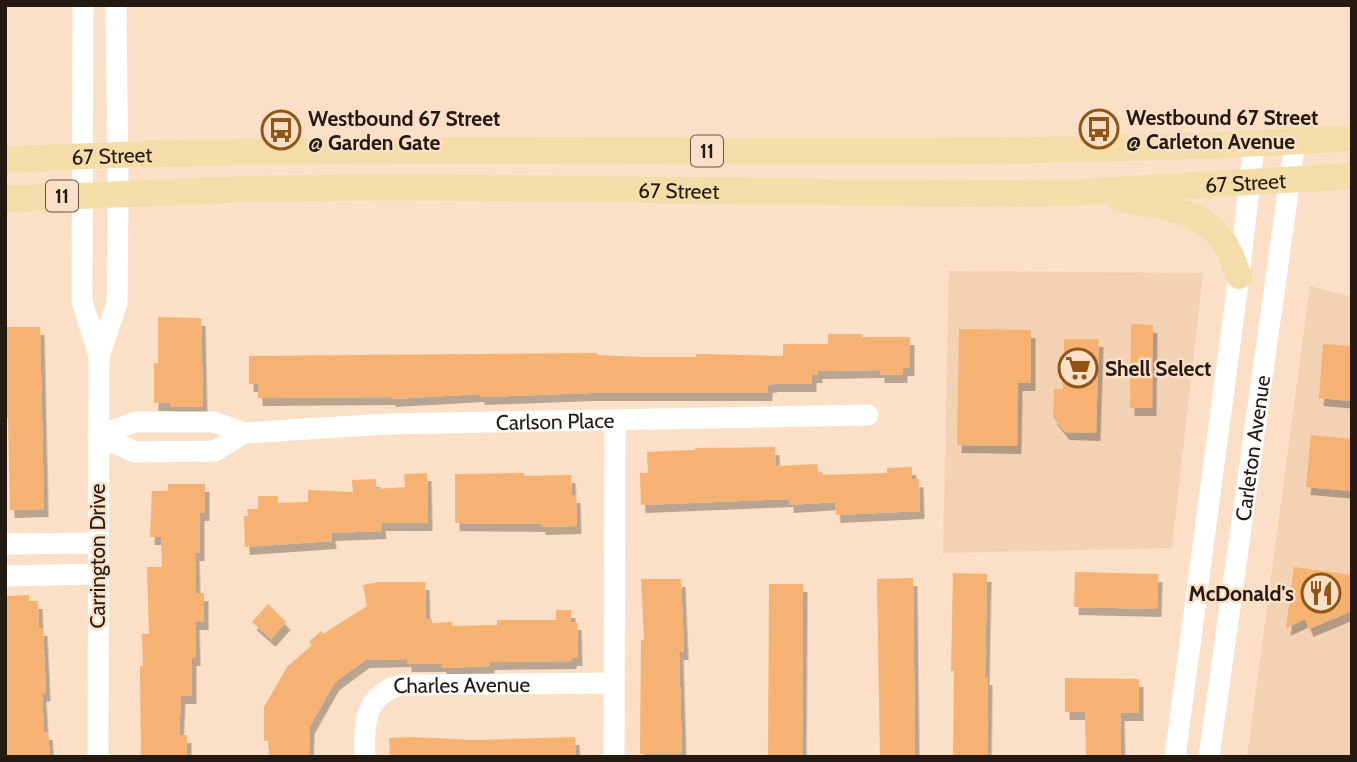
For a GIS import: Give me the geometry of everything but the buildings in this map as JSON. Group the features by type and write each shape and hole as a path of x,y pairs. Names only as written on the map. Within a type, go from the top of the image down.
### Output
{"main road":[{"name":"67 Street","path":"5,160 389,150 1019,152 1352,138"},
{"name":"67 Street","path":"5,199 118,193 390,187 1005,194 1352,176"},
{"path":"1084,192 1178,210 1202,220 1224,243 1239,276"}],"street":[{"name":"Carrington Drive","path":"83,5 82,301 99,356 98,757"},
{"name":"Carrington Drive","path":"99,356 117,303 116,5"},
{"name":"Carleton Avenue","path":"1209,757 1295,142"},
{"name":"Carleton Avenue","path":"1175,757 1254,144"},
{"name":"Carlson Place","path":"98,436 135,422 214,422 244,433 387,425 868,415"},
{"path":"614,757 615,420"},
{"name":"Carlson Place","path":"98,436 135,452 215,451 244,433"},
{"path":"5,544 97,543"},
{"path":"5,576 97,574"},
{"name":"Charles Avenue","path":"365,757 365,723 368,711 374,701 391,688 401,685 614,683"}],"shaded area":[{"path":"949,271 1203,273 1172,548 943,553"},
{"path":"1310,286 1352,297 1352,757 1247,757"}],"place":[{"name":"Westbound 67 Street @ Carleton Avenue","path":"1099,129"},
{"name":"Westbound 67 Street @ Garden Gate","path":"281,130"},
{"name":"Shell Select","path":"1078,368"},
{"name":"McDonald's","path":"1321,593"}]}
